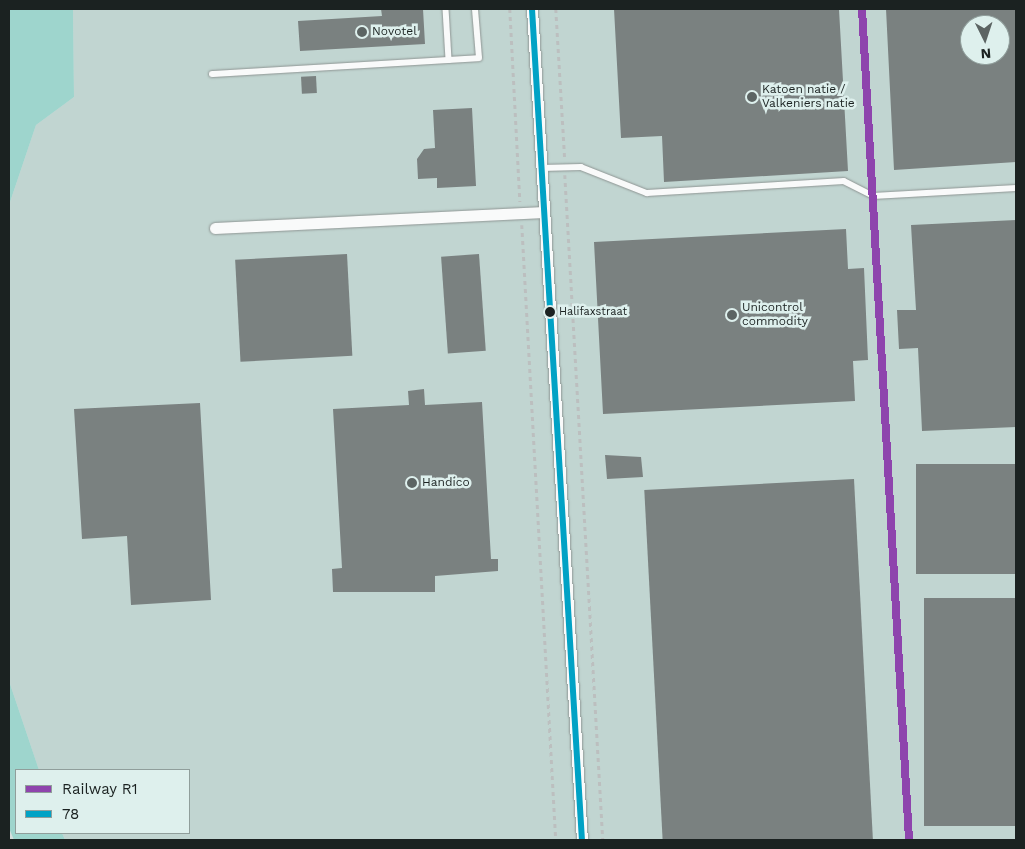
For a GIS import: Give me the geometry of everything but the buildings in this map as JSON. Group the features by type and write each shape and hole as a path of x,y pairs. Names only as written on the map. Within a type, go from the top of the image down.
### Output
{"street":[{"path":"532,9 582,840"},
{"path":"215,228 544,212"}],"lane":[{"path":"446,9 449,60"},
{"path":"212,74 479,58 475,9"},
{"path":"541,168 581,167 647,193 844,181 873,196 1016,188"}],"path":[{"path":"510,9 556,840"},
{"path":"556,9 603,840"}],"shaded area":[{"path":"9,9 73,9 74,97 36,125 9,205"},
{"path":"73,9 1016,9 1016,840 65,840 62,834 190,834 190,769 39,769 9,681 9,205 36,125 74,97"},
{"path":"9,681 39,769 15,769 15,834 62,834 65,840 14,840 9,828"}],"rail line":[{"name":"R1","path":"862,9 909,840"}],"transit line":[{"name":"78","path":"532,9 582,840"}],"place":[{"name":"Novotel","path":"362,32"},
{"name":"Katoen natie / Valkeniers natie","path":"752,97"},
{"name":"Halifaxstraat","path":"550,312"},
{"name":"Unicontrol commodity","path":"732,315"},
{"name":"Handico","path":"412,483"}]}
